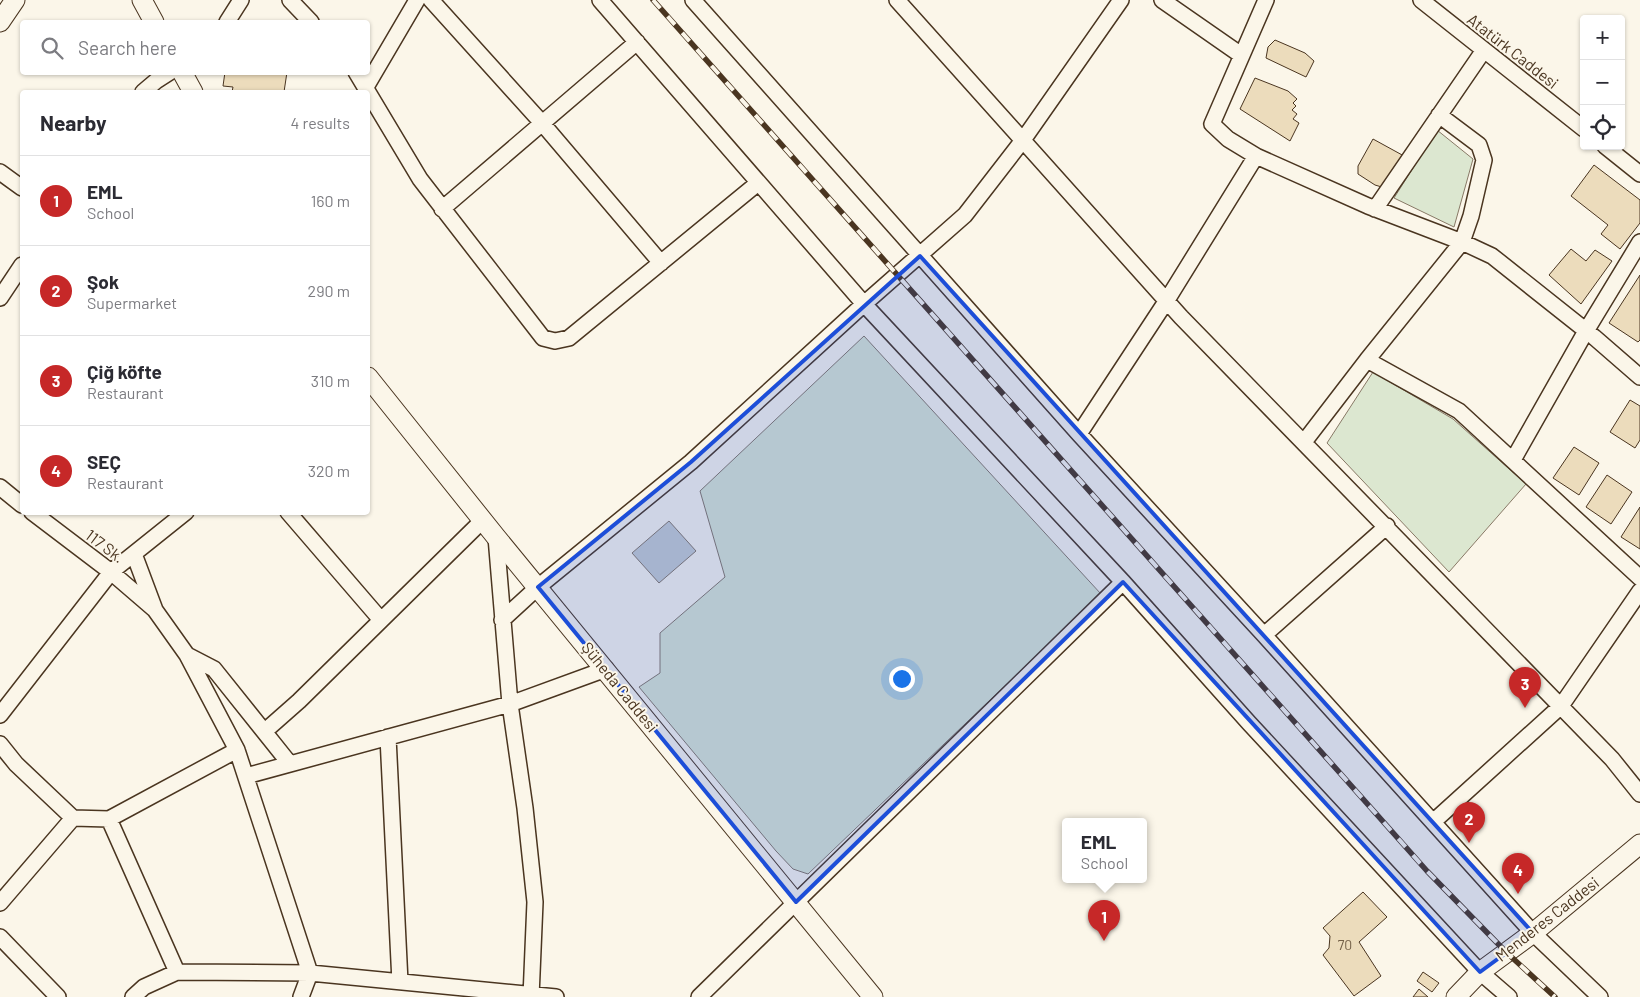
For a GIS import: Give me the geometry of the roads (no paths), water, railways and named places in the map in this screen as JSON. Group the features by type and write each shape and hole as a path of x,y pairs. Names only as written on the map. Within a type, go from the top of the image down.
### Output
{"main road":[{"path":"0,22 15,0"},
{"path":"142,0 153,20"},
{"path":"184,75 193,90"},
{"name":"Şüheda Caddesi","path":"370,379 496,537 873,997"},
{"name":"Menderes Caddesi","path":"1456,997 1480,972 1533,933 1640,844"}],"street":[{"path":"229,20 241,0"},
{"path":"290,0 309,20"},
{"path":"366,87 417,0"},
{"path":"431,0 542,123 661,263"},
{"path":"600,0 864,304 1123,582 1249,724 1480,972 1509,997"},
{"path":"693,0 1079,434 1264,635 1533,933 1600,997"},
{"path":"897,0 1167,300 1612,759 1640,794"},
{"path":"502,620 538,587 691,462 864,304 965,215 1023,140 1121,0"},
{"path":"1162,0 1241,55"},
{"path":"1266,0 1212,124 1228,139 1256,156 1375,209 1462,242 1492,256 1640,377"},
{"name":"Atatürk Caddesi","path":"1421,0 1580,127"},
{"path":"442,209 637,42"},
{"path":"1375,209 1484,50"},
{"path":"145,90 165,75"},
{"path":"358,75 368,90"},
{"path":"370,94 420,180 543,338 555,341 569,338 758,182"},
{"path":"1304,442 1462,242 1471,216 1484,160 1479,145 1439,115"},
{"path":"1610,150 1640,174"},
{"path":"1079,434 1167,300 1256,156"},
{"path":"0,172 20,187"},
{"path":"1513,460 1586,331 1640,242"},
{"path":"0,298 20,268"},
{"path":"1367,360 1459,411 1640,578"},
{"path":"0,487 20,503"},
{"name":"117 Sk.","path":"36,515 111,572 155,610"},
{"path":"0,715 111,572 182,515"},
{"path":"291,515 381,620"},
{"path":"265,731 299,701 483,520"},
{"path":"1264,635 1387,526"},
{"path":"496,537 510,704 525,808 534,902 531,996"},
{"path":"134,554 155,610 187,655 237,750 310,973 301,997"},
{"path":"699,997 1123,582"},
{"path":"1433,822 1561,706 1640,591"},
{"path":"187,655 214,669 290,764"},
{"path":"246,776 510,704 606,669"},
{"path":"388,737 400,982"},
{"path":"0,744 16,764 73,818 109,819 237,750"},
{"path":"0,903 73,818"},
{"path":"109,819 177,972"},
{"path":"0,937 58,997"},
{"path":"133,997 144,987 177,972 310,973 556,997"}],"railway":[{"path":"653,0 1427,871 1506,952 1555,997"}],"place":[{"name":"Çiğ köfte","path":"1525,708"},
{"name":"Şok","path":"1469,843"},
{"name":"SEÇ","path":"1518,894"},
{"name":"EML","path":"1104,941"}]}
